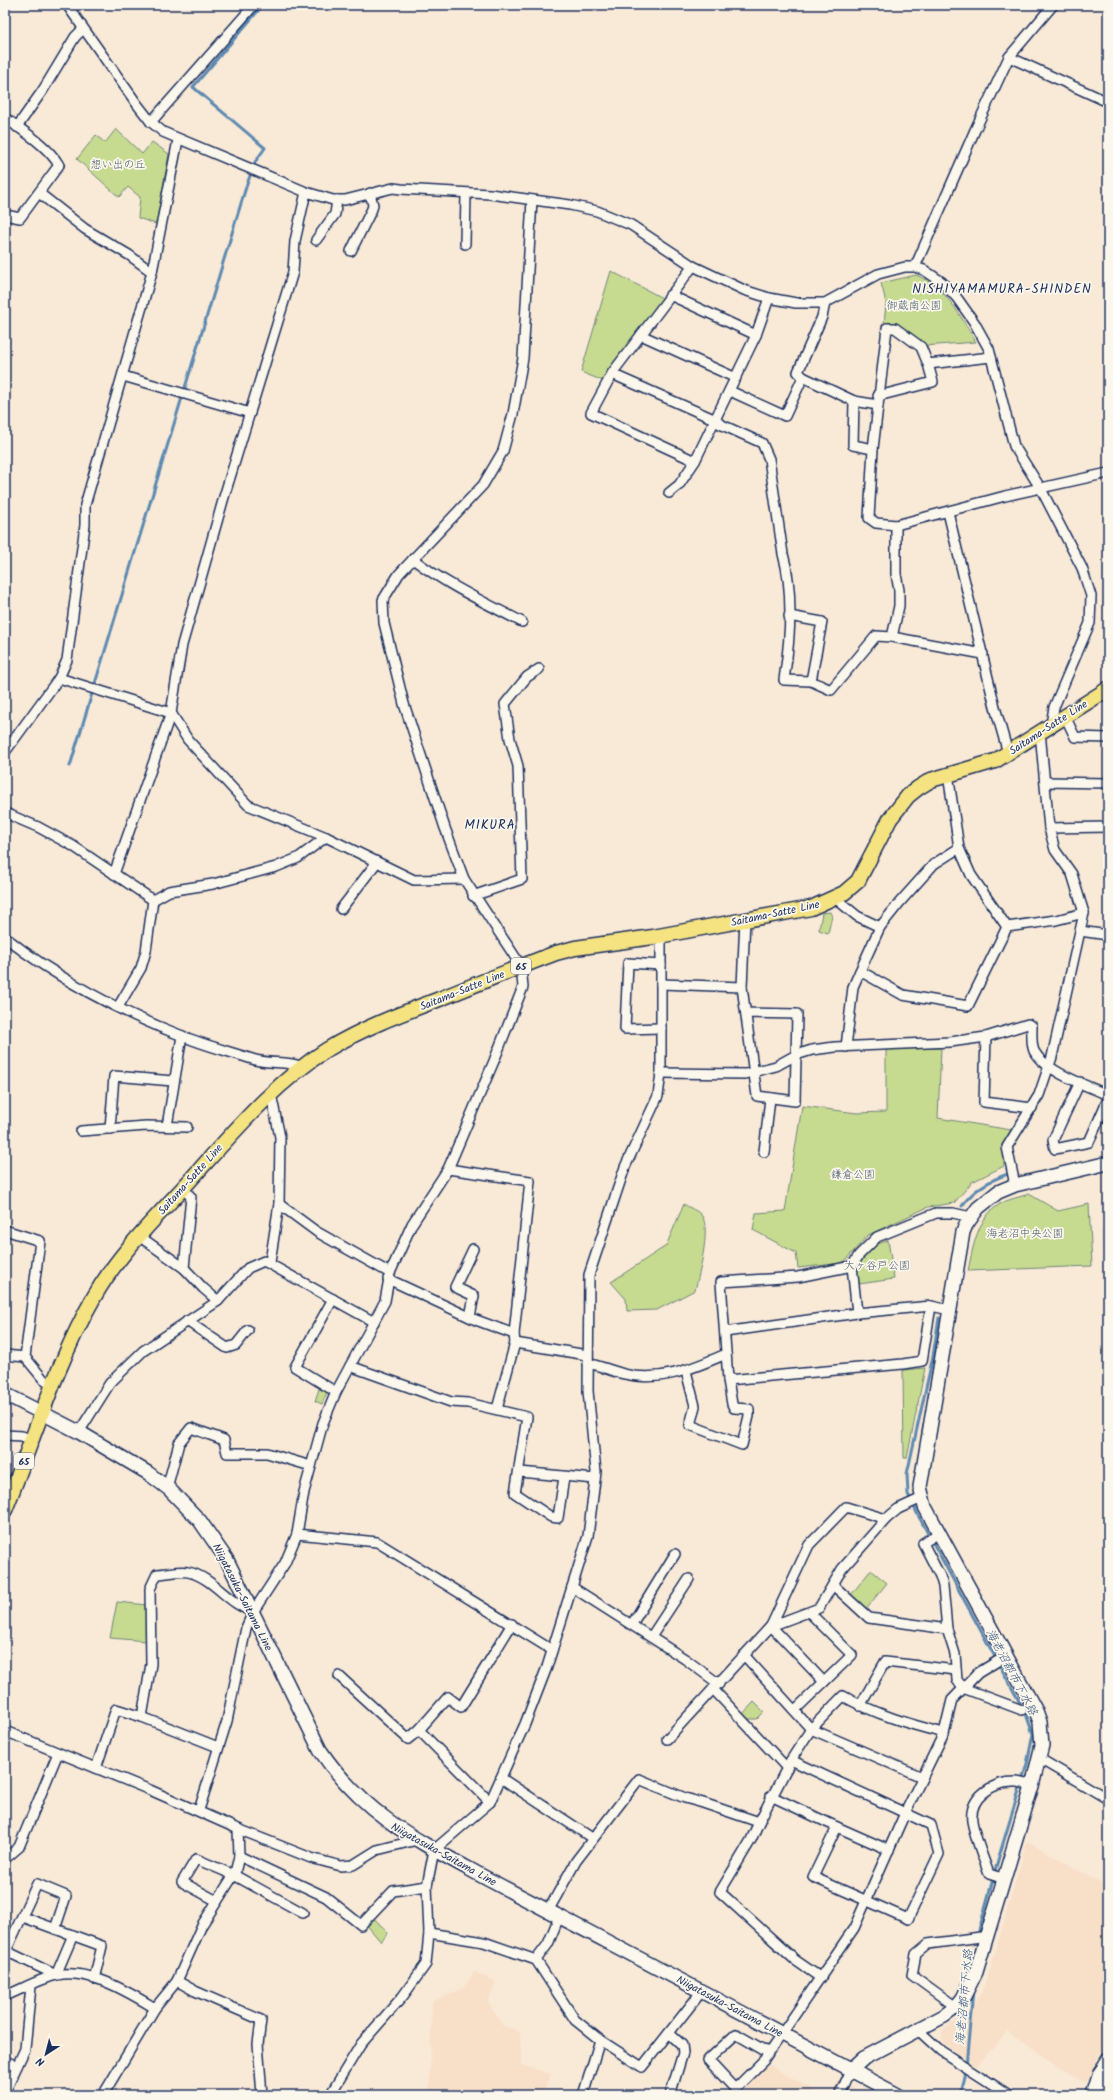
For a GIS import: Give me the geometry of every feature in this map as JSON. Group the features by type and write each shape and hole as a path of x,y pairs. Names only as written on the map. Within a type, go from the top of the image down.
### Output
{"main road":[{"name":"Saitama-Satte Line","path":"5,1510 54,1386 95,1295 139,1236 250,1114 303,1067 327,1050 364,1030 521,966 575,948 661,936 745,919 811,908 835,898 858,881 890,819 908,796 918,788 948,774 981,766 1008,753 1108,689"},
{"path":"851,2070 864,2058 918,2030 956,2007 970,1988 988,1936 1005,1879 1040,1759 1042,1745 1040,1722 1036,1711 939,1533 914,1501 920,1479 963,1232 971,1217 986,1200 998,1192 1015,1185 1108,1163"},
{"name":"Niigatasuka-Saitama Line","path":"5,1394 125,1458 167,1488 200,1521 215,1541 253,1612 320,1750 334,1771 370,1808 400,1830 434,1850 898,2095"},
{"path":"1093,2089 1108,2060"}],"street":[{"path":"67,5 151,122 163,132 178,140 306,192 337,200 393,188 466,194 490,194 570,205 610,216 639,230 693,266 744,290 769,298 803,304 825,303 878,274 894,269 915,267 924,270 942,282 957,298 974,322 989,349 1014,446 1041,489 1082,568 1091,596 1090,623 1045,728 1045,782 1049,828 1055,850 1072,874 1084,913 1052,1057 1039,1095 1007,1147 1015,1185"},
{"path":"151,122 254,5"},
{"path":"915,267 972,136 1009,57 1053,5"},
{"path":"17,127 43,90 68,47 83,29"},
{"path":"1009,57 1108,102"},
{"path":"5,118 49,152 59,165 20,218 5,214"},
{"path":"5,752 59,678 67,660 85,525 85,505 152,272 178,140"},
{"path":"114,874 171,713 182,645 224,497 293,272 295,241 306,192"},
{"path":"39,193 85,229 129,255 152,272"},
{"path":"351,251 372,209 373,205 370,193"},
{"path":"465,244 466,194"},
{"path":"316,240 335,214 337,200"},
{"path":"199,1810 227,1721 246,1628 253,1612 286,1563 297,1534 304,1492 323,1423 336,1392 385,1301 389,1276 412,1224 448,1169 520,998 523,981 521,966 464,879 413,734 384,623 383,600 392,583 483,485 503,451 513,414 523,358 532,200"},
{"path":"693,266 612,374 591,413 695,461"},
{"path":"670,295 756,335"},
{"path":"669,493 678,485 695,461 756,335 769,298"},
{"path":"825,303 822,318 798,372 803,377 854,401 878,400 933,382 921,347 896,328 887,328 878,400 873,448 870,518 876,523 896,525 1005,496 1108,473"},
{"path":"641,335 736,378"},
{"path":"928,364 991,357"},
{"path":"612,374 716,420 720,424 762,443 769,459 783,554 787,566 789,648 784,680 810,682 831,690 876,636 892,637 983,654"},
{"path":"122,376 250,413"},
{"path":"730,391 785,416 803,377"},
{"path":"854,401 853,445 873,448"},
{"path":"948,512 995,707 1008,753"},
{"path":"892,637 899,606 899,590 896,574 896,525"},
{"path":"413,559 438,578 522,622"},
{"path":"789,616 822,622 810,682"},
{"path":"474,896 522,879 518,766 510,739 505,704 527,677 539,669"},
{"path":"59,678 171,713 188,740 248,805 326,837 414,880 464,879"},
{"path":"1064,716 1075,738 1108,738"},
{"path":"948,774 959,848 971,875 1007,927"},
{"path":"1045,782 1108,783"},
{"path":"5,813 38,827 74,846 153,900"},
{"path":"1049,828 1108,827"},
{"path":"153,900 169,891 213,884 276,867 298,858 326,837"},
{"path":"846,1047 853,987 880,927 900,902 916,886 924,873 934,864 959,848"},
{"path":"341,909 377,862"},
{"path":"835,898 857,916 880,927"},
{"path":"118,1007 141,968 146,951 153,900"},
{"path":"1007,927 1056,920 1084,913"},
{"path":"745,919 742,987 757,1096 795,1101 797,1014 746,1013"},
{"path":"860,970 903,995 968,1006 1007,927"},
{"path":"1080,931 1108,935"},
{"path":"330,2095 361,2044 403,1996 426,1964 429,1933 427,1886 434,1850 490,1802 525,1724 552,1650 588,1536 595,1479 588,1391 589,1275 634,1143 658,1096 661,1073 661,936"},
{"path":"5,937 28,956 118,1007 182,1036 263,1062 290,1062 303,1067"},
{"path":"661,966 628,963 625,1029 661,1028"},
{"path":"661,984 742,987"},
{"path":"661,1073 753,1073 776,1066 796,1055 812,1050 950,1042 986,1037 1028,1024 1032,1026 1033,1049 1048,1066 1108,1095"},
{"path":"167,1126 182,1036"},
{"path":"986,1037 984,1102 1032,1108"},
{"path":"110,1128 114,1076 174,1081"},
{"path":"1080,1082 1053,1140 1055,1149 1089,1142 1108,1099"},
{"path":"270,1262 279,1204 280,1136 271,1094"},
{"path":"764,1152 770,1098"},
{"path":"82,1131 110,1128 167,1126 187,1127"},
{"path":"448,1169 530,1181 514,1339 497,1409"},
{"path":"183,1188 191,1197 184,1268"},
{"path":"279,1204 317,1232 389,1276 514,1339 588,1359 625,1374 642,1377 658,1377 686,1371 726,1354"},
{"path":"857,1313 852,1266 859,1255 877,1237 918,1219 936,1213 953,1213 971,1217"},
{"path":"5,1230 40,1241 25,1357"},
{"path":"139,1236 184,1268 218,1301"},
{"path":"470,1317 474,1296 455,1287 473,1249"},
{"path":"78,1432 110,1383 143,1351 218,1301 248,1268 264,1261 270,1262 374,1322"},
{"path":"686,1371 695,1406 690,1425 742,1445 749,1416 749,1409 734,1408 732,1404 728,1380 721,1282 798,1277 852,1266"},
{"path":"333,1299 295,1367 336,1392"},
{"path":"725,1332 857,1313 931,1306 950,1310"},
{"path":"728,1380 904,1364 922,1361 931,1306"},
{"path":"187,1321 227,1348 236,1345 248,1330"},
{"path":"5,1355 25,1357 44,1380 54,1386"},
{"path":"350,1366 451,1402 468,1403 528,1417 520,1472 515,1493 551,1517 558,1518 564,1477"},
{"path":"167,1488 178,1443 191,1428 224,1440 227,1453 267,1453 311,1466"},
{"path":"5,1435 22,1436 32,1440"},
{"path":"520,1472 595,1479"},
{"path":"771,1626 810,1613 819,1608 842,1568 886,1520 898,1509 914,1501"},
{"path":"667,1739 771,1626 809,1545 846,1508 886,1520"},
{"path":"939,1533 923,1543 940,1576 943,1586 947,1629 955,1654 957,1680 963,1688 1022,1710"},
{"path":"297,1534 377,1542 552,1650"},
{"path":"632,1624 675,1554"},
{"path":"142,1717 151,1664 150,1588 157,1574 188,1572 207,1580 240,1608 253,1612"},
{"path":"651,1637 689,1579"},
{"path":"833,1585 869,1618 947,1629"},
{"path":"572,1587 651,1637 716,1687 789,1764 931,1825 939,1854 908,1919 813,1877 837,1827"},
{"path":"795,1710 852,1655 810,1613"},
{"path":"339,1676 408,1739 419,1730 448,1697 461,1707 512,1624"},
{"path":"771,1626 824,1682"},
{"path":"744,1655 811,1729 922,1777"},
{"path":"769,2053 736,2034 708,2060 736,2089 769,2053 854,1928 905,1813 944,1733 952,1700 978,1673 1006,1656"},
{"path":"860,1706 885,1662 956,1670"},
{"path":"821,1978 795,1960 720,1892 751,1840 771,1796 789,1764 811,1729 843,1696 860,1706 902,1722 944,1733"},
{"path":"96,1768 116,1709 142,1717 218,1747"},
{"path":"419,1730 490,1802"},
{"path":"5,1731 199,1810 238,1829 311,1858 341,1866 353,1864 377,1850 417,1840"},
{"path":"5,1859 19,1847 58,1753"},
{"path":"1040,1759 1108,1798"},
{"path":"501,1778 592,1838"},
{"path":"536,1960 548,1944 554,1914 576,1861 592,1838 639,1779 684,1798 759,1822"},
{"path":"1005,1879 989,1874 972,1820 973,1808 977,1799 983,1792 994,1786 1015,1782 1032,1786"},
{"path":"771,1796 889,1850"},
{"path":"103,2095 155,2008 177,1981 202,1925 234,1875 239,1856 238,1829"},
{"path":"239,1856 326,1897 361,1925 393,1891 427,1886"},
{"path":"217,1901 182,1882 196,1859 234,1875 303,1913"},
{"path":"55,1929 66,1896 37,1884 6,1950 56,1974"},
{"path":"22,1917 102,1946 94,1979"},
{"path":"429,1933 484,1942 536,1960 575,2020 600,2040 642,2066 702,1992"},
{"path":"56,1974 73,1935"},
{"path":"956,2007 912,1976 916,1954 928,1944 988,1936"},
{"path":"5,1996 56,1974 77,1974 116,1985 155,2008"},
{"path":"177,1981 195,1991 261,2020 258,2044 262,2095"},
{"path":"5,2092 25,2049 31,1986"},
{"path":"918,2030 941,2051 1009,2095"},
{"path":"669,2033 682,2045 684,2053 670,2095"},
{"path":"583,2095 600,2040"},
{"path":"5,2061 16,2066"},
{"path":"840,2094 851,2070"},
{"path":"1093,2089 1108,2087"}],"shaded area":[{"path":"1027,1841 1108,1887 1108,2046 1098,2058 1085,2083 1007,2032 976,2065 944,2044 942,2040 942,2031 970,2010 982,1991 991,1967"},
{"path":"474,1972 496,1982 488,2002 502,2025 520,2032 521,2065 551,2074 543,2095 429,2095 432,2002 464,1988"},
{"path":"767,2064 822,2095 735,2095"},
{"path":"839,2079 868,2095 831,2095"}],"green space":[{"name":"想い出の丘","path":"116,129 142,154 152,142 169,154 156,224 138,218 140,197 128,187 119,197 77,159 96,135 105,143"},
{"path":"611,271 664,299 603,381 581,372"},
{"name":"御蔵南公園","path":"916,275 936,286 944,294 958,312 976,342 924,346 895,326 884,325 886,302 881,283"},
{"path":"830,912 832,916 828,933 819,930 822,913"},
{"name":"鎌倉公園","path":"941,1048 938,1118 1011,1130 1003,1148 1004,1166 972,1182 954,1203 928,1207 868,1235 843,1263 798,1268 796,1253 753,1230 756,1213 785,1211 802,1106 857,1113 886,1112 886,1049"},
{"name":"海老沼中央公園","path":"1029,1194 1058,1211 1089,1204 1092,1266 968,1271 977,1234 986,1217 992,1210 1003,1202"},
{"path":"684,1204 701,1214 704,1222 705,1241 695,1290 657,1310 627,1311 626,1299 611,1282 666,1246"},
{"path":"1108,1229 1108,1320 1106,1320 1103,1231"},
{"name":"大ヶ谷戸公園","path":"888,1240 894,1279 859,1284 856,1267 876,1245"},
{"path":"925,1368 907,1458 904,1458 903,1370"},
{"path":"319,1389 327,1392 322,1404 315,1401"},
{"path":"871,1570 887,1583 866,1609 850,1596"},
{"path":"117,1602 148,1605 147,1641 110,1638"},
{"path":"754,1702 764,1712 757,1719 746,1719 742,1715"},
{"path":"372,1916 388,1933 381,1942 365,1923"}],"waterway":[{"path":"70,766 246,187 255,162 265,148 193,87 263,5"},
{"name":"海老沼都市下水路","path":"962,1206 966,1200 982,1186 1008,1174"},
{"name":"海老沼都市下水路","path":"939,1318 933,1356 907,1474 908,1494 1026,1714 1033,1734 1027,1764 998,1860 979,1931 977,1948"},
{"name":"海老沼都市下水路","path":"961,2095 965,2077 973,1990"}],"district":[{"name":"NISHIYAMAMURA-SHINDEN","path":"1002,288"},
{"name":"MIKURA","path":"490,824"}]}
